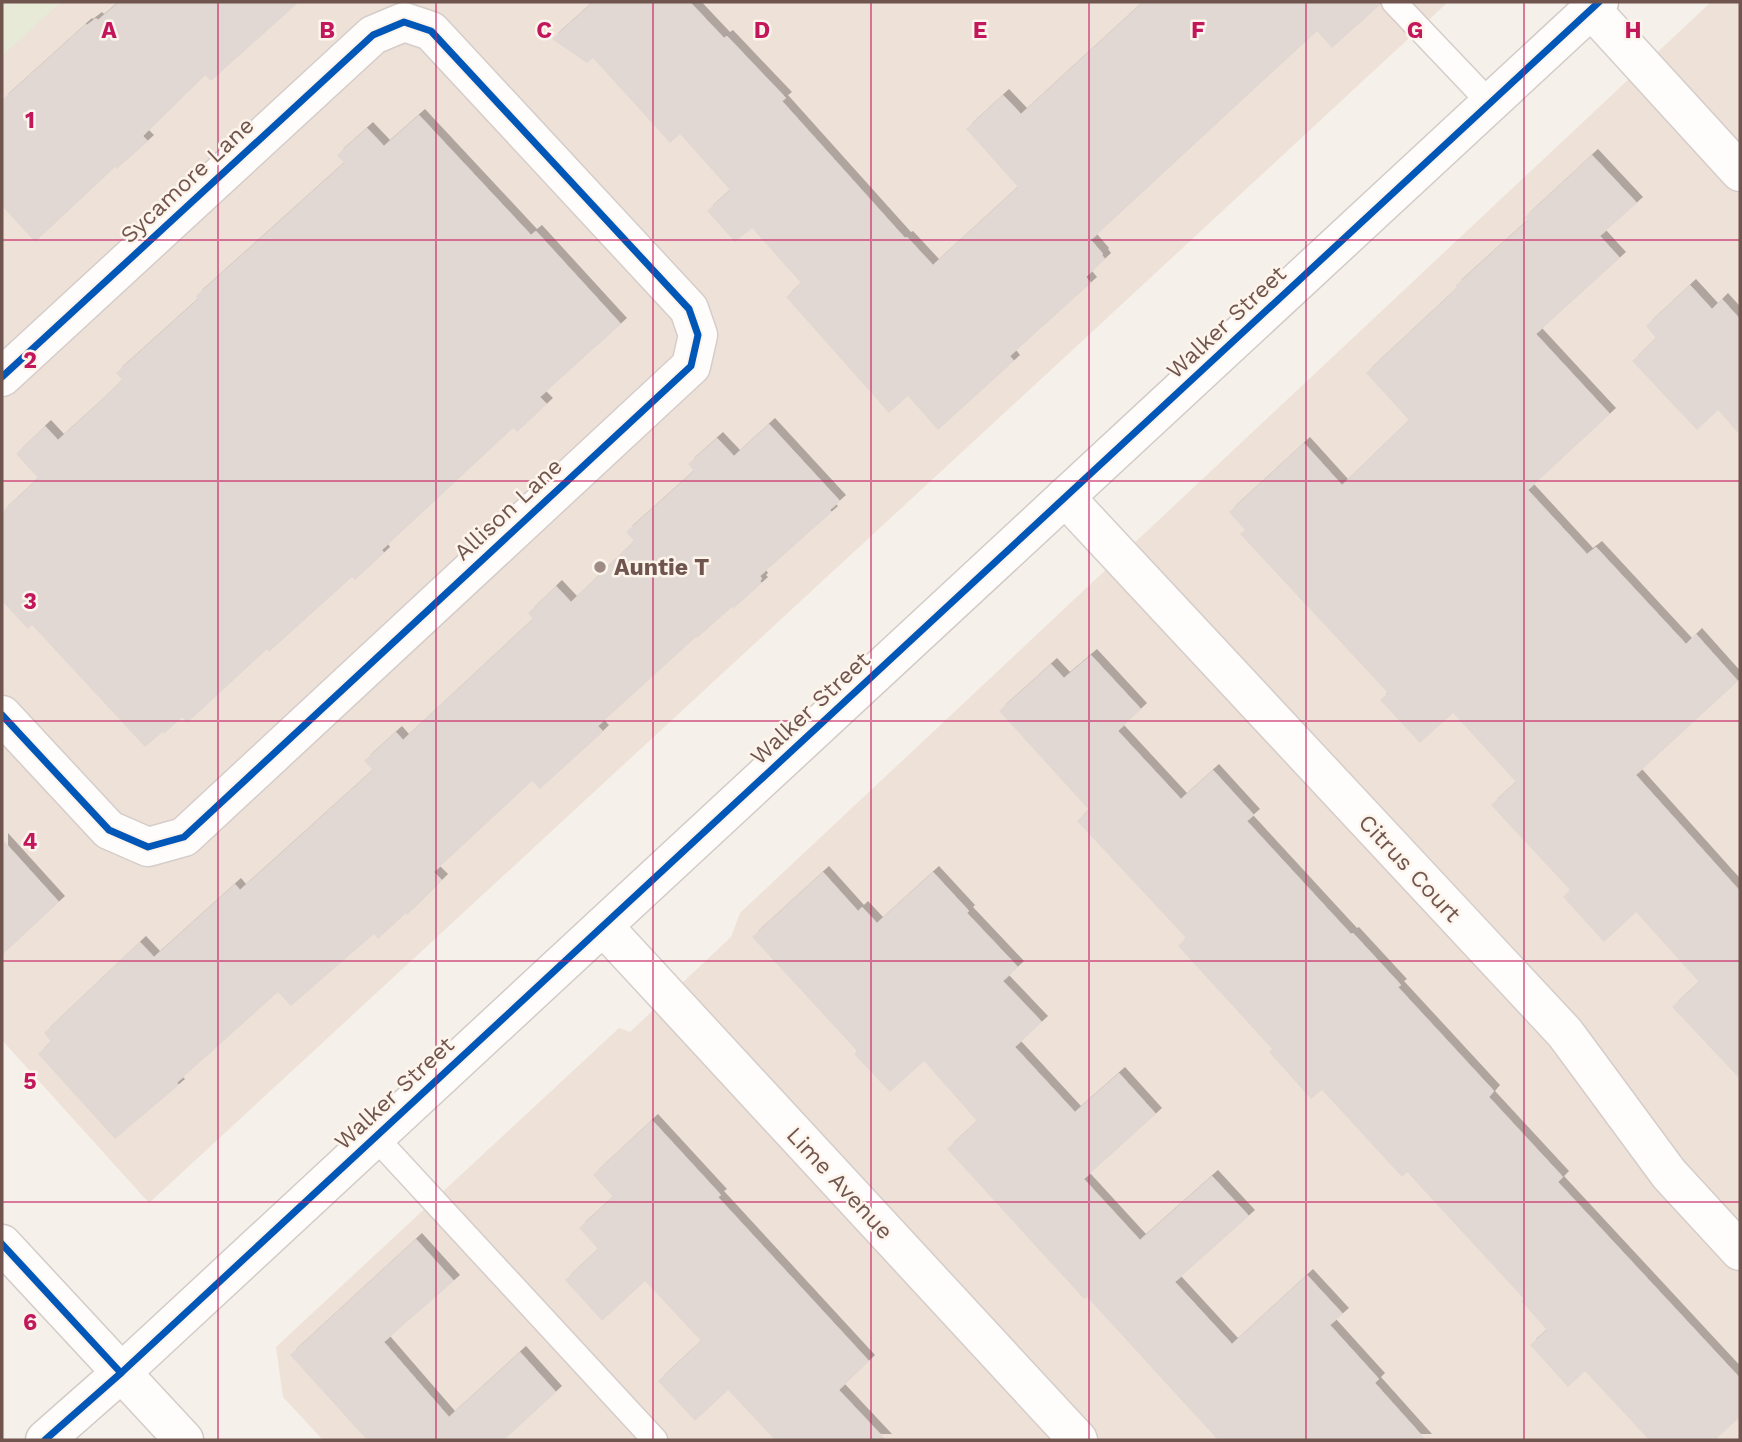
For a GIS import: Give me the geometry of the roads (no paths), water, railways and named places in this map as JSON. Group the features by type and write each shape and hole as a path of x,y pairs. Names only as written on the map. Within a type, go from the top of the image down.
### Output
{"street":[{"name":"Walker Street","path":"45,1440 121,1373 1595,6"},
{"path":"1595,6 1740,172"},
{"name":"Sycamore Lane","path":"2,377 373,35 404,22"},
{"name":"Allison Lane","path":"2,715 109,830 148,847 184,837 691,366 698,335 689,309 431,31 404,22"},
{"name":"Citrus Court","path":"1065,497 1565,1033 1669,1174 1740,1251"},
{"name":"Lime Avenue","path":"603,926 1077,1440"},
{"path":"2,1244 184,1440"}],"lane":[{"path":"1394,2 1490,103"},
{"path":"374,1137 655,1440"}],"place":[{"name":"Auntie T","path":"600,567"}]}
